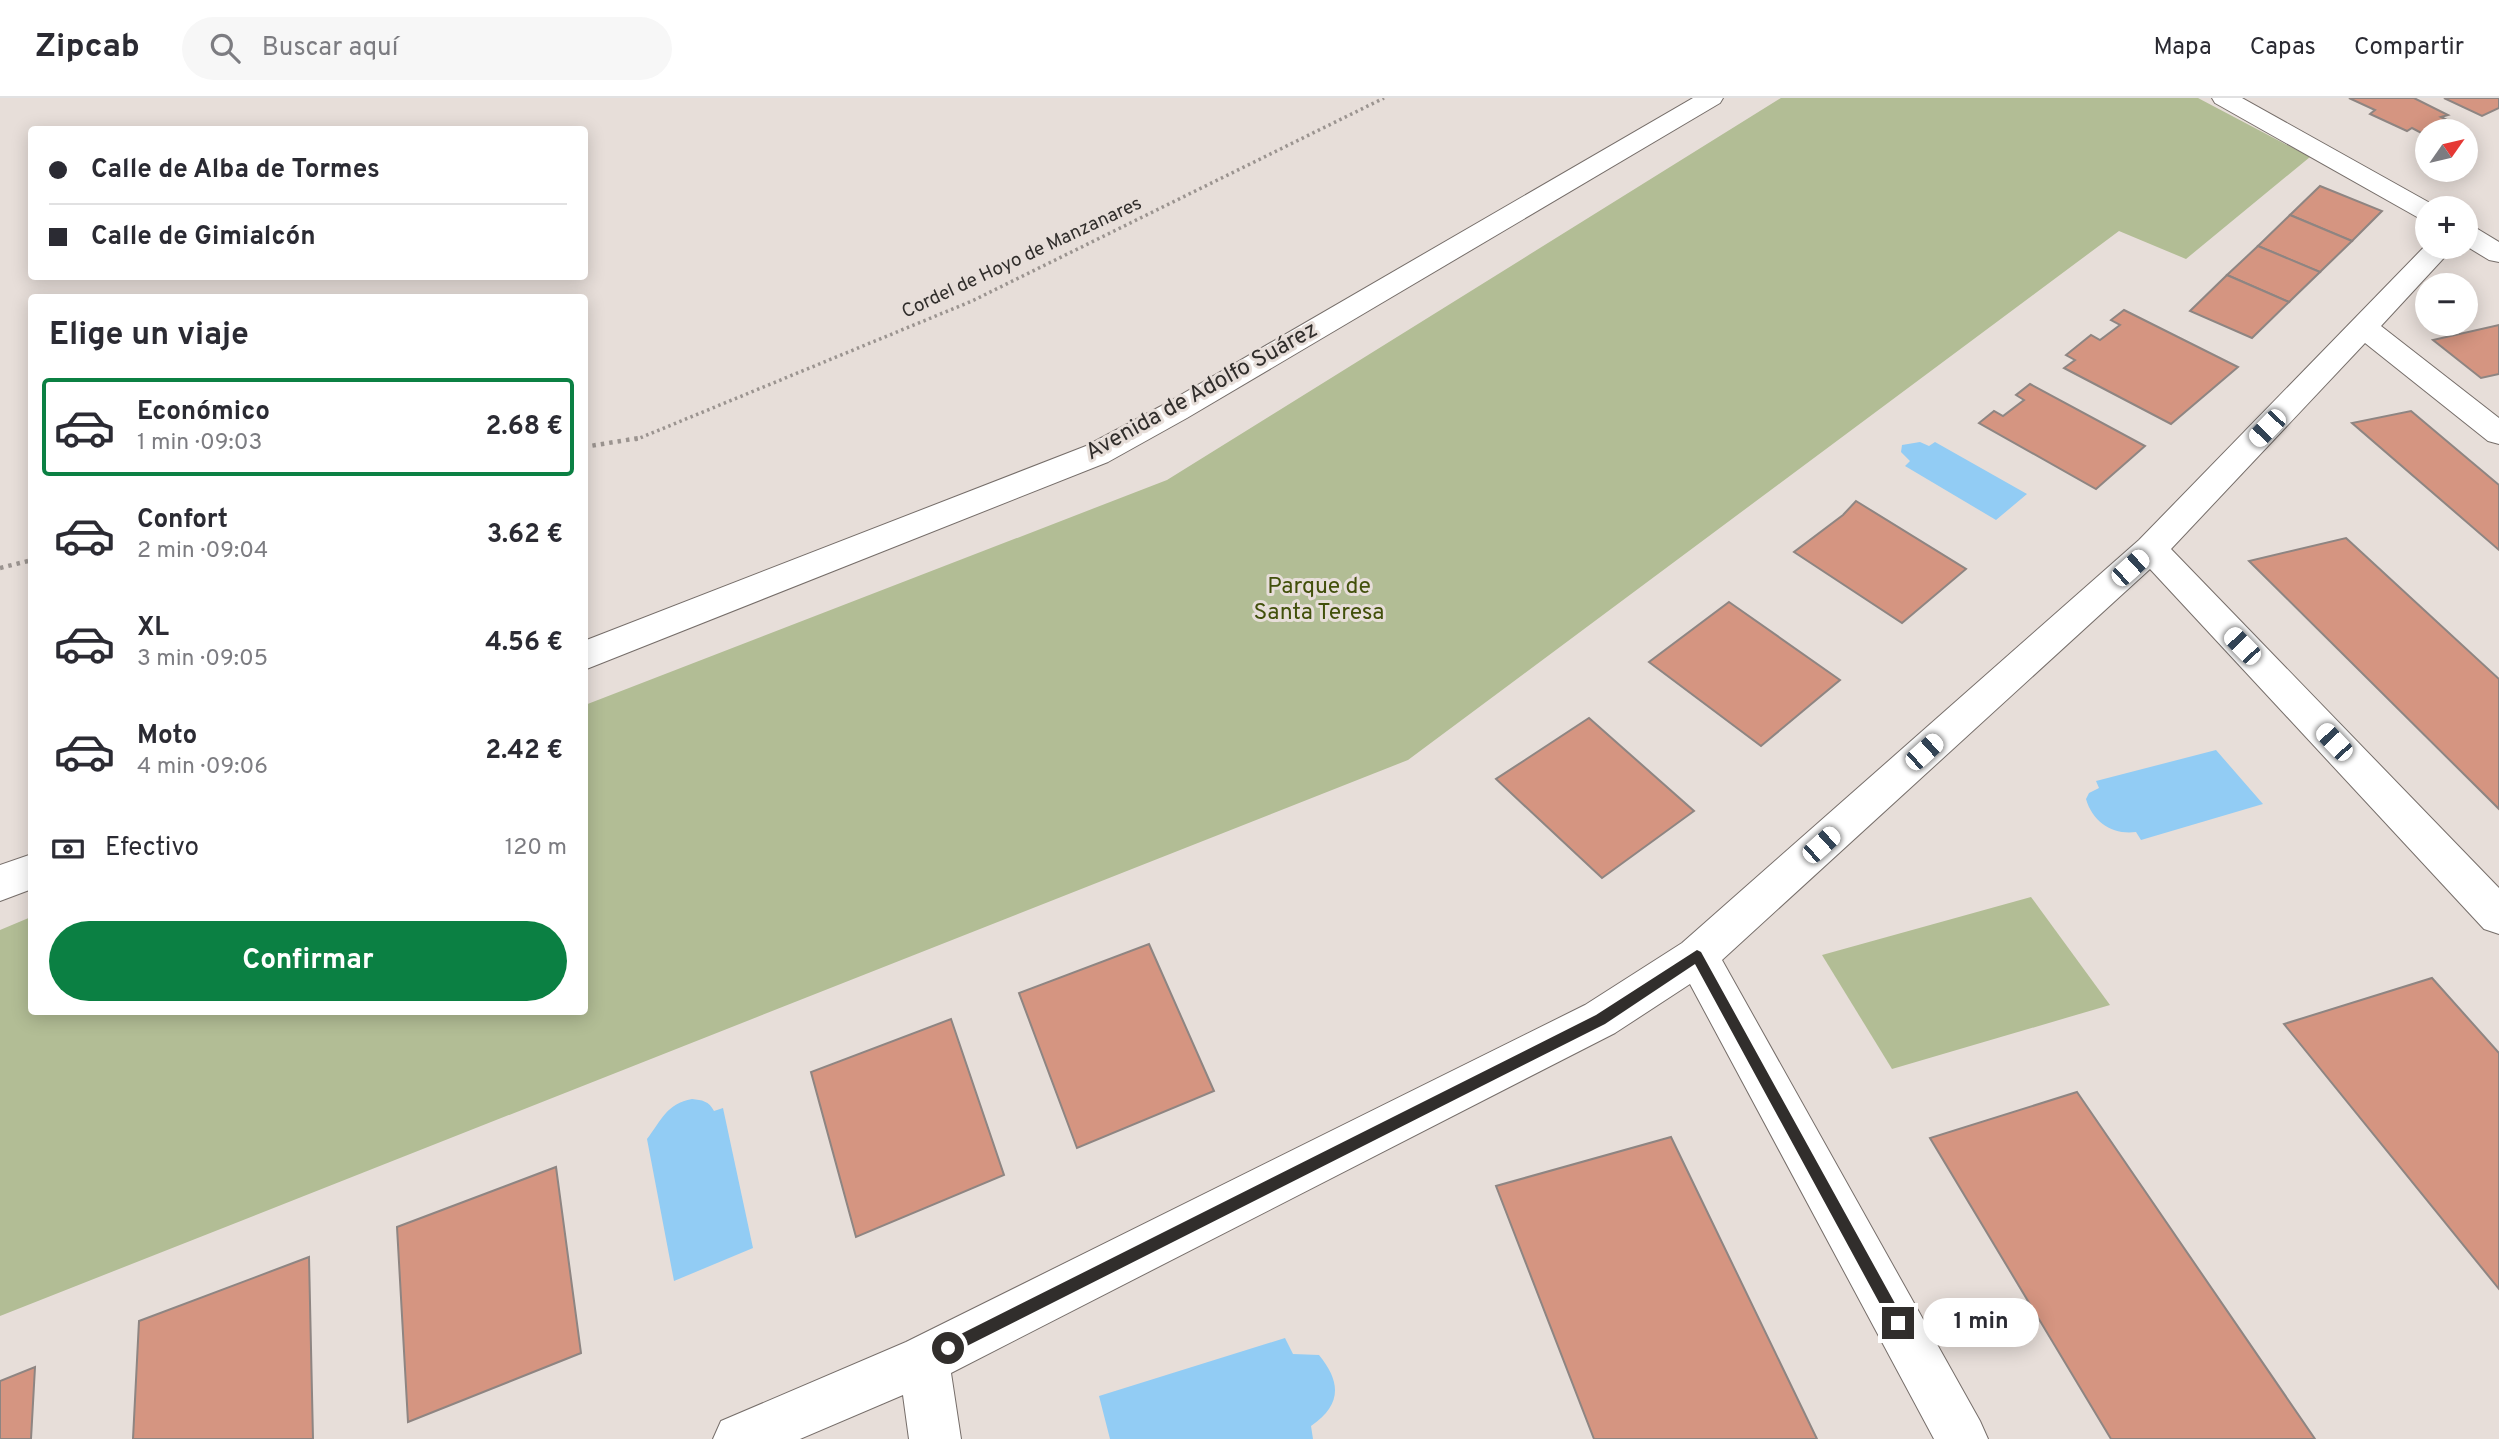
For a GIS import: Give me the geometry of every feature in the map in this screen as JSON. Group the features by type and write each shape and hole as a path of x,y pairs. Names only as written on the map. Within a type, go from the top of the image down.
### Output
{"street":[{"name":"Avenida de Adolfo Suárez","path":"588,654 1097,454 1188,404 1711,98"},
{"path":"2224,98 2415,204"},
{"path":"2478,241 2499,254"},
{"path":"738,1439 924,1360 1600,1019 1697,956 2151,549 2429,259"},
{"path":"2364,328 2499,434"},
{"path":"2151,549 2499,916"},
{"path":"0,883 28,872"},
{"path":"1697,956 1962,1439"},
{"path":"924,1360 935,1439"}],"path":[{"name":"Cordel de Hoyo de Manzanares","path":"588,446 634,440 972,301 1384,98"},
{"path":"0,568 28,561"}],"green space":[{"name":"Parque de Santa Teresa","path":"1781,98 2198,98 2310,157 2186,259 2119,231 1408,760 0,1316 0,930 28,918 28,1015 588,1015 588,704 1167,480"},
{"path":"2031,897 2110,1005 1892,1069 1822,955"}],"water":[{"path":"1920,442 1929,446 1935,442 2027,494 1996,520 1905,466 1910,461 1901,452 1902,445"},
{"path":"2216,750 2263,804 2141,840 2136,832 2119,831 2105,826 2089,807 2086,799 2089,793 2099,788 2096,781"},
{"path":"692,1099 705,1102 714,1111 723,1108 753,1248 674,1281 647,1139 670,1109"},
{"path":"1285,1338 1293,1354 1319,1355 1332,1375 1335,1393 1333,1402 1311,1426 1313,1439 1110,1439 1099,1396"}],"building":[{"path":"2349,98 2414,98 2448,115 2441,117 2445,119 2415,119 2415,130 2412,128 2407,131 2370,114 2375,110"},
{"path":"2444,98 2499,98 2499,108 2482,116"},
{"path":"2320,186 2382,211 2352,241 2290,215"},
{"path":"2290,215 2352,241 2320,272 2258,246"},
{"path":"2258,246 2320,272 2289,302 2227,275"},
{"path":"2227,275 2289,302 2252,338 2190,311"},
{"path":"2124,310 2238,367 2171,424 2064,368 2075,360 2066,355 2091,335 2100,340 2120,325 2111,320"},
{"path":"2499,325 2499,374 2481,378 2433,340 2451,336 2478,336 2478,330"},
{"path":"2030,384 2145,446 2096,489 1979,423 1994,411 2003,416 2024,400 2016,395"},
{"path":"2411,411 2499,485 2499,550 2352,423"},
{"path":"1856,501 1966,569 1902,623 1794,552 1843,515"},
{"path":"2346,538 2499,679 2499,809 2249,561"},
{"path":"1729,602 1840,680 1761,746 1649,662"},
{"path":"1589,718 1694,811 1602,878 1496,779"},
{"path":"1149,944 1214,1091 1077,1148 1019,993"},
{"path":"2432,978 2499,1053 2499,1289 2284,1024"},
{"path":"951,1019 1004,1175 856,1237 811,1072"},
{"path":"2077,1092 2315,1439 2111,1439 1930,1138"},
{"path":"1671,1137 1817,1439 1594,1439 1496,1186"},
{"path":"556,1167 581,1353 408,1422 397,1227"},
{"path":"309,1257 313,1439 133,1439 139,1321"},
{"path":"35,1367 31,1439 0,1439 0,1381"}],"route":[{"path":"948,1348 1600,1019 1697,956 1898,1323"}]}
